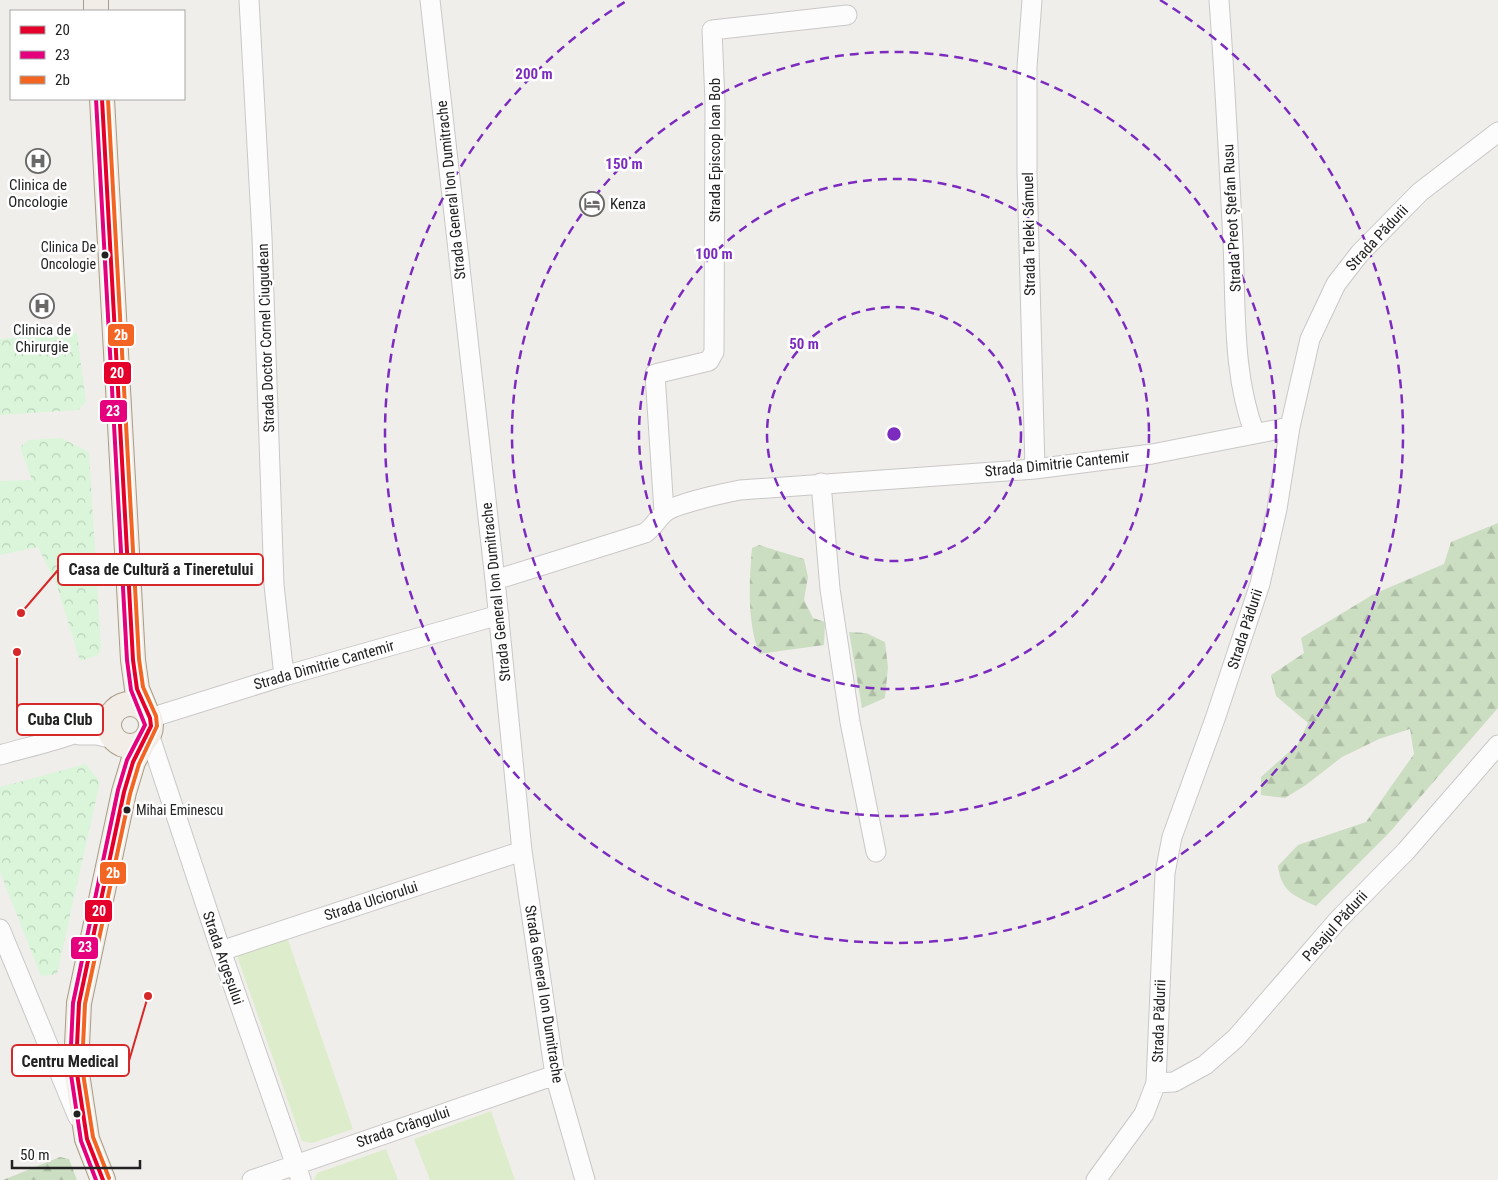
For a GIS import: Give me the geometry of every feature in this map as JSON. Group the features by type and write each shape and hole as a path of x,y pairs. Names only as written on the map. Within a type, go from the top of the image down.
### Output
{"main road":[{"path":"102,100 133,660 136,689 147,726 124,792 79,1003 76,1067 87,1138 103,1180"},
{"path":"124,792 123,760 109,724 113,712 126,690 133,660"},
{"path":"113,712 131,704 147,726"},
{"path":"115,741 129,746 147,726"}],"street":[{"name":"Strada Doctor Cornel Ciugudean","path":"249,0 262,237 274,585 284,676"},
{"name":"Strada General Ion Dumitrache","path":"430,0 499,615 522,851 555,1075 585,1180"},
{"name":"Strada Teleki Sámuel","path":"1032,0 1027,67 1035,469"},
{"name":"Strada Preot Ștefan Rusu","path":"1219,0 1228,121 1239,364 1246,406 1255,434"},
{"name":"Strada Episcop Ioan Bob","path":"664,512 655,374 708,361 714,352 715,102 712,30 846,15"},
{"name":"Strada Pădurii","path":"1096,1180 1144,1114 1156,1083 1164,873 1172,837 1218,711 1260,584 1277,509 1290,426 1310,339 1342,276 1360,253 1420,192 1498,132"},
{"name":"Strada Dimitrie Cantemir","path":"495,580 645,533 656,524 664,512 701,499 740,490 1035,469 1152,454 1290,426"},
{"path":"821,483 830,589 850,722 876,852"},
{"name":"Strada Dimitrie Cantemir","path":"147,726 284,676 499,615"},
{"path":"0,755 73,735 95,726 113,712"},
{"name":"Strada Argeșului","path":"147,726 221,951 298,1172"},
{"path":"73,735 98,735 115,741"},
{"name":"Pasajul Pădurii","path":"1156,1083 1174,1082 1205,1065 1236,1038 1338,920 1406,851 1498,745"},
{"name":"Strada Ulciorului","path":"221,951 522,851"},
{"path":"0,929 87,1138"},
{"name":"Strada Crângului","path":"252,1180 298,1172 555,1075"}],"green space":[{"path":"77,333 86,402 78,410 0,415 0,339"},
{"path":"61,438 89,452 101,649 98,655 80,661 57,586 38,547 0,555 0,481 32,480 20,447 29,440"},
{"path":"1498,523 1498,708 1389,833 1316,906 1295,896 1282,881 1278,866 1298,845 1366,822 1414,754 1410,729 1379,739 1342,757 1306,785 1285,798 1261,795 1261,777 1298,744 1308,723 1276,696 1271,675 1304,653 1301,638 1374,594 1444,564 1451,542"},
{"path":"759,545 804,559 808,577 804,600 813,618 825,622 824,645 759,654 752,628 750,588 752,548"},
{"path":"849,632 866,633 885,642 888,667 885,698 862,708"},
{"path":"86,764 100,782 57,974 41,976 0,872 0,787"},
{"path":"286,934 353,1129 312,1143 302,1141 237,956 242,948"},
{"path":"491,1111 515,1180 430,1180 414,1139"},
{"path":"386,1149 398,1180 314,1180 317,1173"},
{"path":"60,1157 69,1159 77,1180 3,1180"}],"transit line":[{"name":"23","path":"96,100 127,660 131,690 145,725 127,760 118,790 73,1003 70,1068 81,1141 96,1180"},
{"name":"20","path":"102,100 133,660 137,689 150,718 151,726 133,762 124,792 79,1003 76,1067 87,1139 103,1180"},
{"name":"2b","path":"108,100 139,659 143,687 156,716 157,726 139,764 130,794 85,1004 82,1067 93,1137 109,1178"}],"place":[{"name":"Clinica de Oncologie","path":"38,161"},
{"name":"Kenza","path":"592,204"},
{"name":"Clinica De Oncologie","path":"105,255"},
{"name":"Clinica de Chirurgie","path":"42,306"},
{"name":"Casa de Cultură a Tineretului","path":"21,613"},
{"name":"Cuba Club","path":"17,652"},
{"name":"Mihai Eminescu","path":"127,810"},
{"name":"Centru Medical","path":"148,996"}]}
